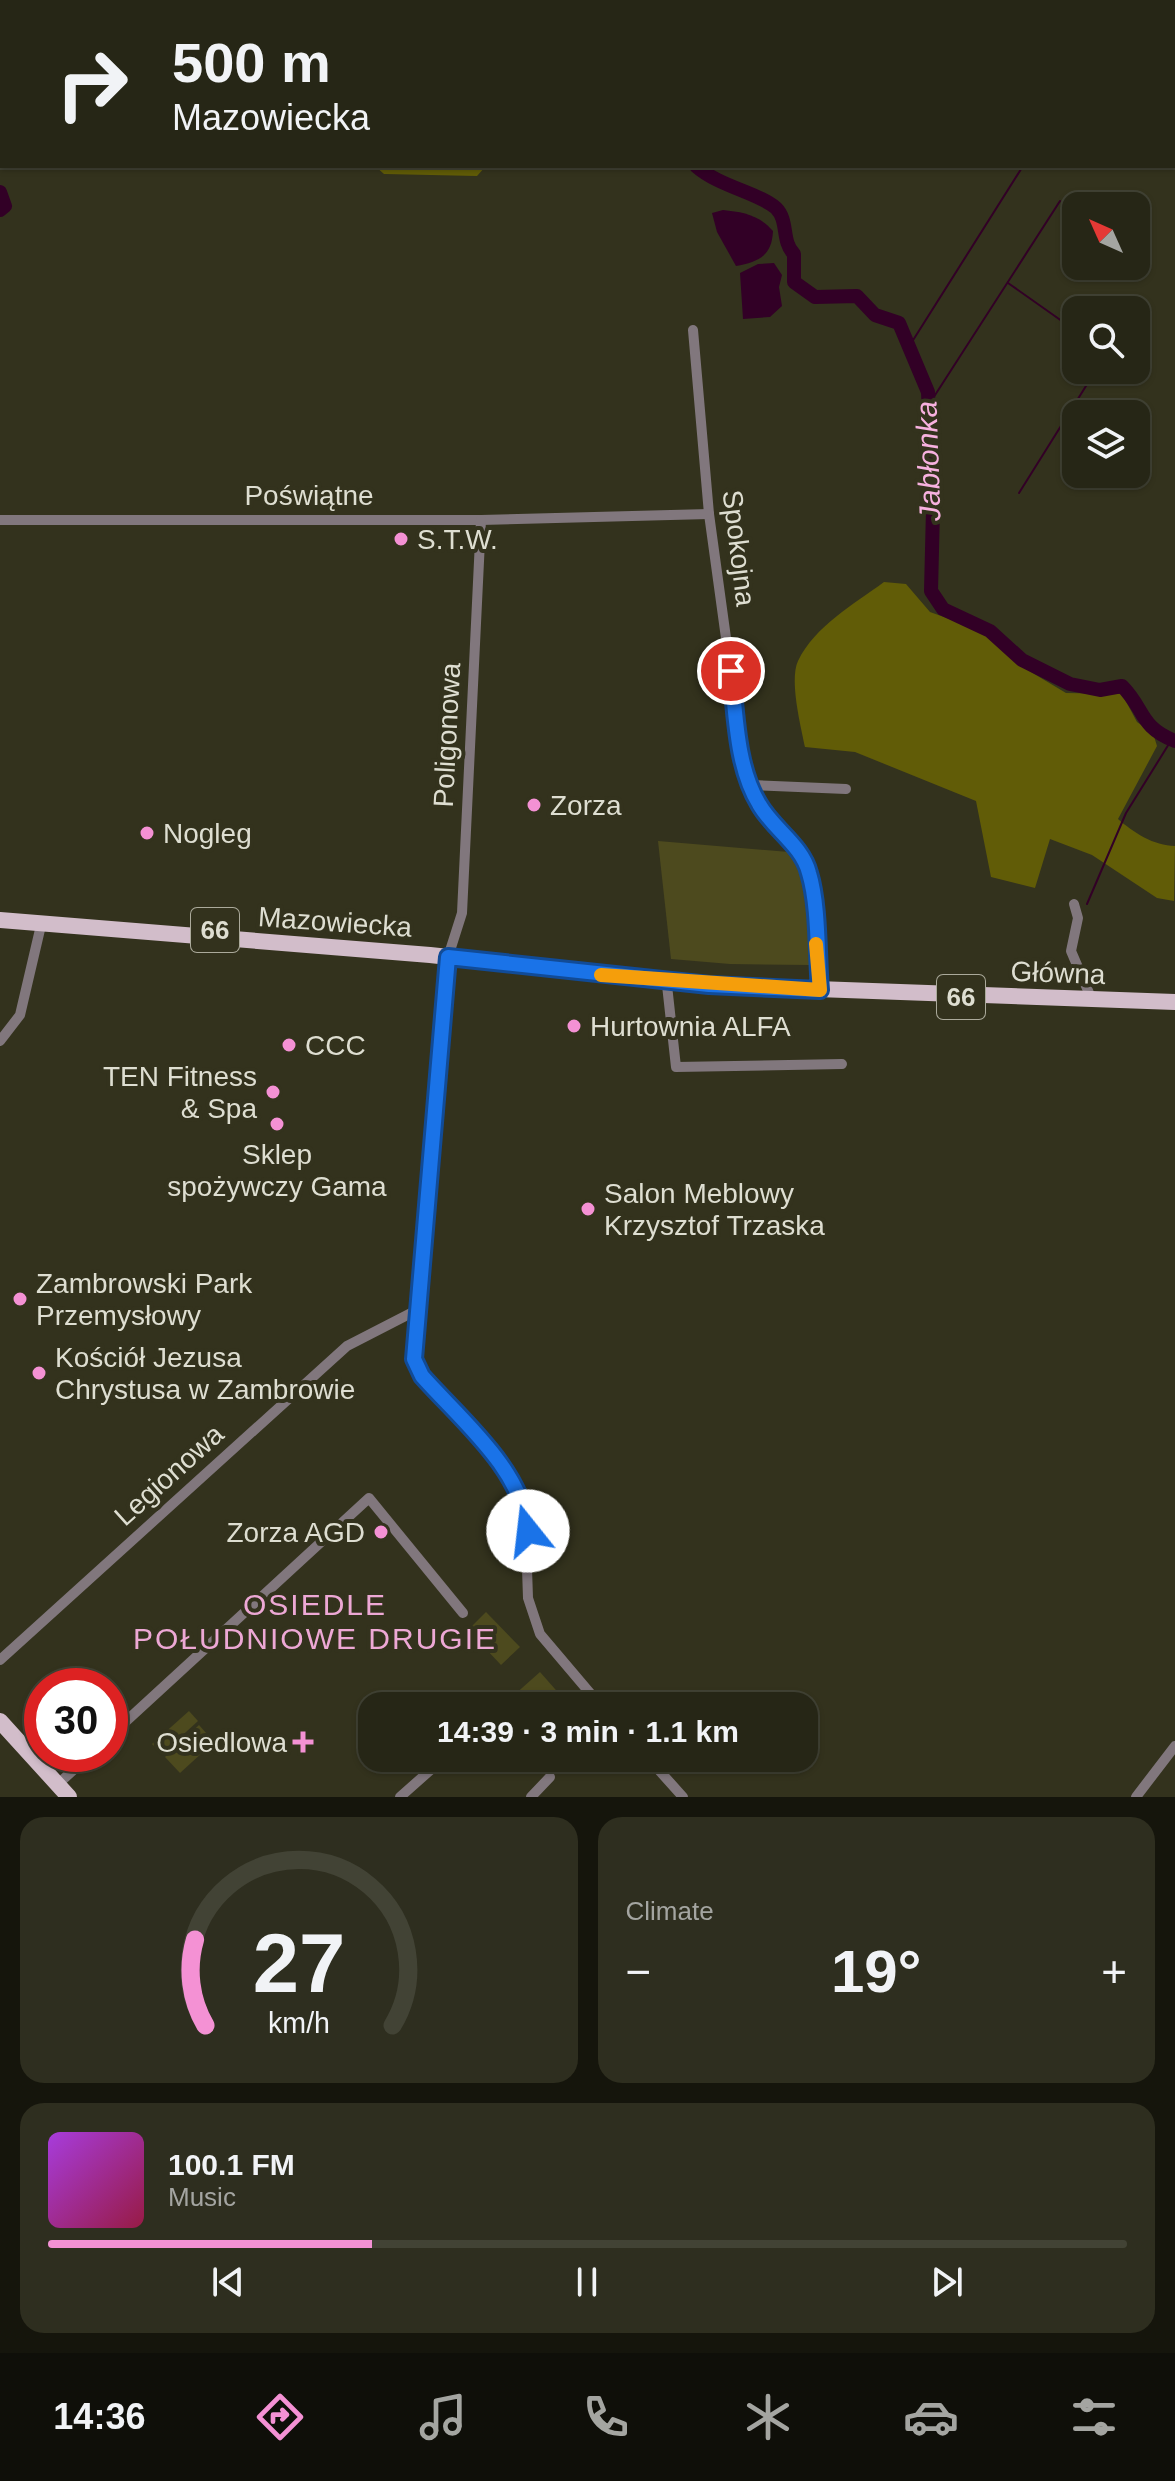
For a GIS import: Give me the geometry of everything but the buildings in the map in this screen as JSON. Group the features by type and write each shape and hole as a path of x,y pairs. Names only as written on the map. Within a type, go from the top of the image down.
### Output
{"main road":[{"name":"Mazowiecka","path":"0,914 449,954 666,977"},
{"name":"Mazowiecka","path":"0,920 42,920"},
{"name":"Główna","path":"666,977 820,990 1175,1002"},
{"path":"0,1721 64,1791"}],"street":[{"name":"Spokojna","path":"693,330 709,514 743,762 757,802 781,834 801,853 810,874 820,990"},
{"name":"Poświątne","path":"0,520 618,519 709,514"},
{"name":"Poligonowa","path":"481,520 463,900 449,954 414,1346 417,1368 507,1473 525,1509 528,1598 540,1634 589,1692"},
{"path":"752,785 846,789"},
{"path":"1074,904 1078,918 1071,951 1092,1000"},
{"path":"0,1041 20,1015 42,920"},
{"path":"666,977 676,1067 842,1064"},
{"name":"Legionowa","path":"0,1660 347,1346 417,1310"},
{"path":"128,1719 369,1498 463,1613"},
{"path":"1136,1797 1175,1746"},
{"path":"64,1791 78,1772"},
{"path":"400,1797 428,1772"},
{"path":"661,1772 683,1797"},
{"path":"531,1797 550,1777"}],"shaded area":[{"path":"377,168 484,168 477,176 384,174"},
{"path":"723,210 750,215 773,231 767,252 751,262 736,266 717,232 712,213"},
{"path":"774,263 782,275 779,287 782,306 770,317 743,319 740,273 758,264"},
{"path":"884,582 906,584 930,612 983,631 1026,669 1066,693 1122,694 1137,722 1153,733 1157,746 1118,819 1144,837 1159,844 1175,846 1174,901 1157,898 1092,855 1050,839 1035,888 991,877 976,801 855,752 805,747 795,691 798,661 825,626"},
{"path":"658,841 801,853 810,874 810,965 730,964 671,959"},
{"path":"486,1612 520,1647 501,1665 468,1630"},
{"path":"540,1672 558,1692 518,1692"},
{"path":"189,1711 198,1721 162,1754 152,1744"},
{"path":"199,1725 214,1742 180,1773 165,1757"}],"waterway":[{"name":"Jabłonka","path":"699,168 776,208 794,254 794,282 815,297 857,296 875,315 899,323 928,392 933,509 931,591 943,609 990,631 1022,660 1070,684 1100,690 1122,686 1148,724 1175,741"},
{"path":"910,345 1022,168"},
{"name":"Jabłonka","path":"0,192 5,206 0,210"},
{"path":"928,406 1060,201"},
{"path":"1008,283 1062,321"},
{"path":"1019,493 1087,384"},
{"path":"1087,904 1126,813 1172,739"}],"slow traffic":[{"path":"601,975 709,985 820,990 816,944"}],"place":[{"name":"S.T.W.","path":"401,539"},
{"name":"Zorza","path":"534,805"},
{"name":"Nogleg","path":"147,833"},
{"name":"Hurtownia ALFA","path":"574,1026"},
{"name":"CCC","path":"289,1045"},
{"name":"TEN Fitness & Spa","path":"273,1092"},
{"name":"Sklep spożywczy Gama","path":"277,1124"},
{"name":"Salon Meblowy Krzysztof Trzaska","path":"588,1209"},
{"name":"Zambrowski Park Przemysłowy","path":"20,1299"},
{"name":"Kościół Jezusa Chrystusa w Zambrowie","path":"39,1373"},
{"name":"Zorza AGD","path":"381,1532"},
{"name":"Osiedlowa","path":"303,1742"}],"district":[{"name":"OSIEDLE POŁUDNIOWE DRUGIE","path":"315,1621"}],"route":[{"path":"528,1531 525,1509 507,1473 422,1376 414,1359 448,957 709,985 820,990 810,874 801,853 781,834 757,802 743,762 731,671"}]}
